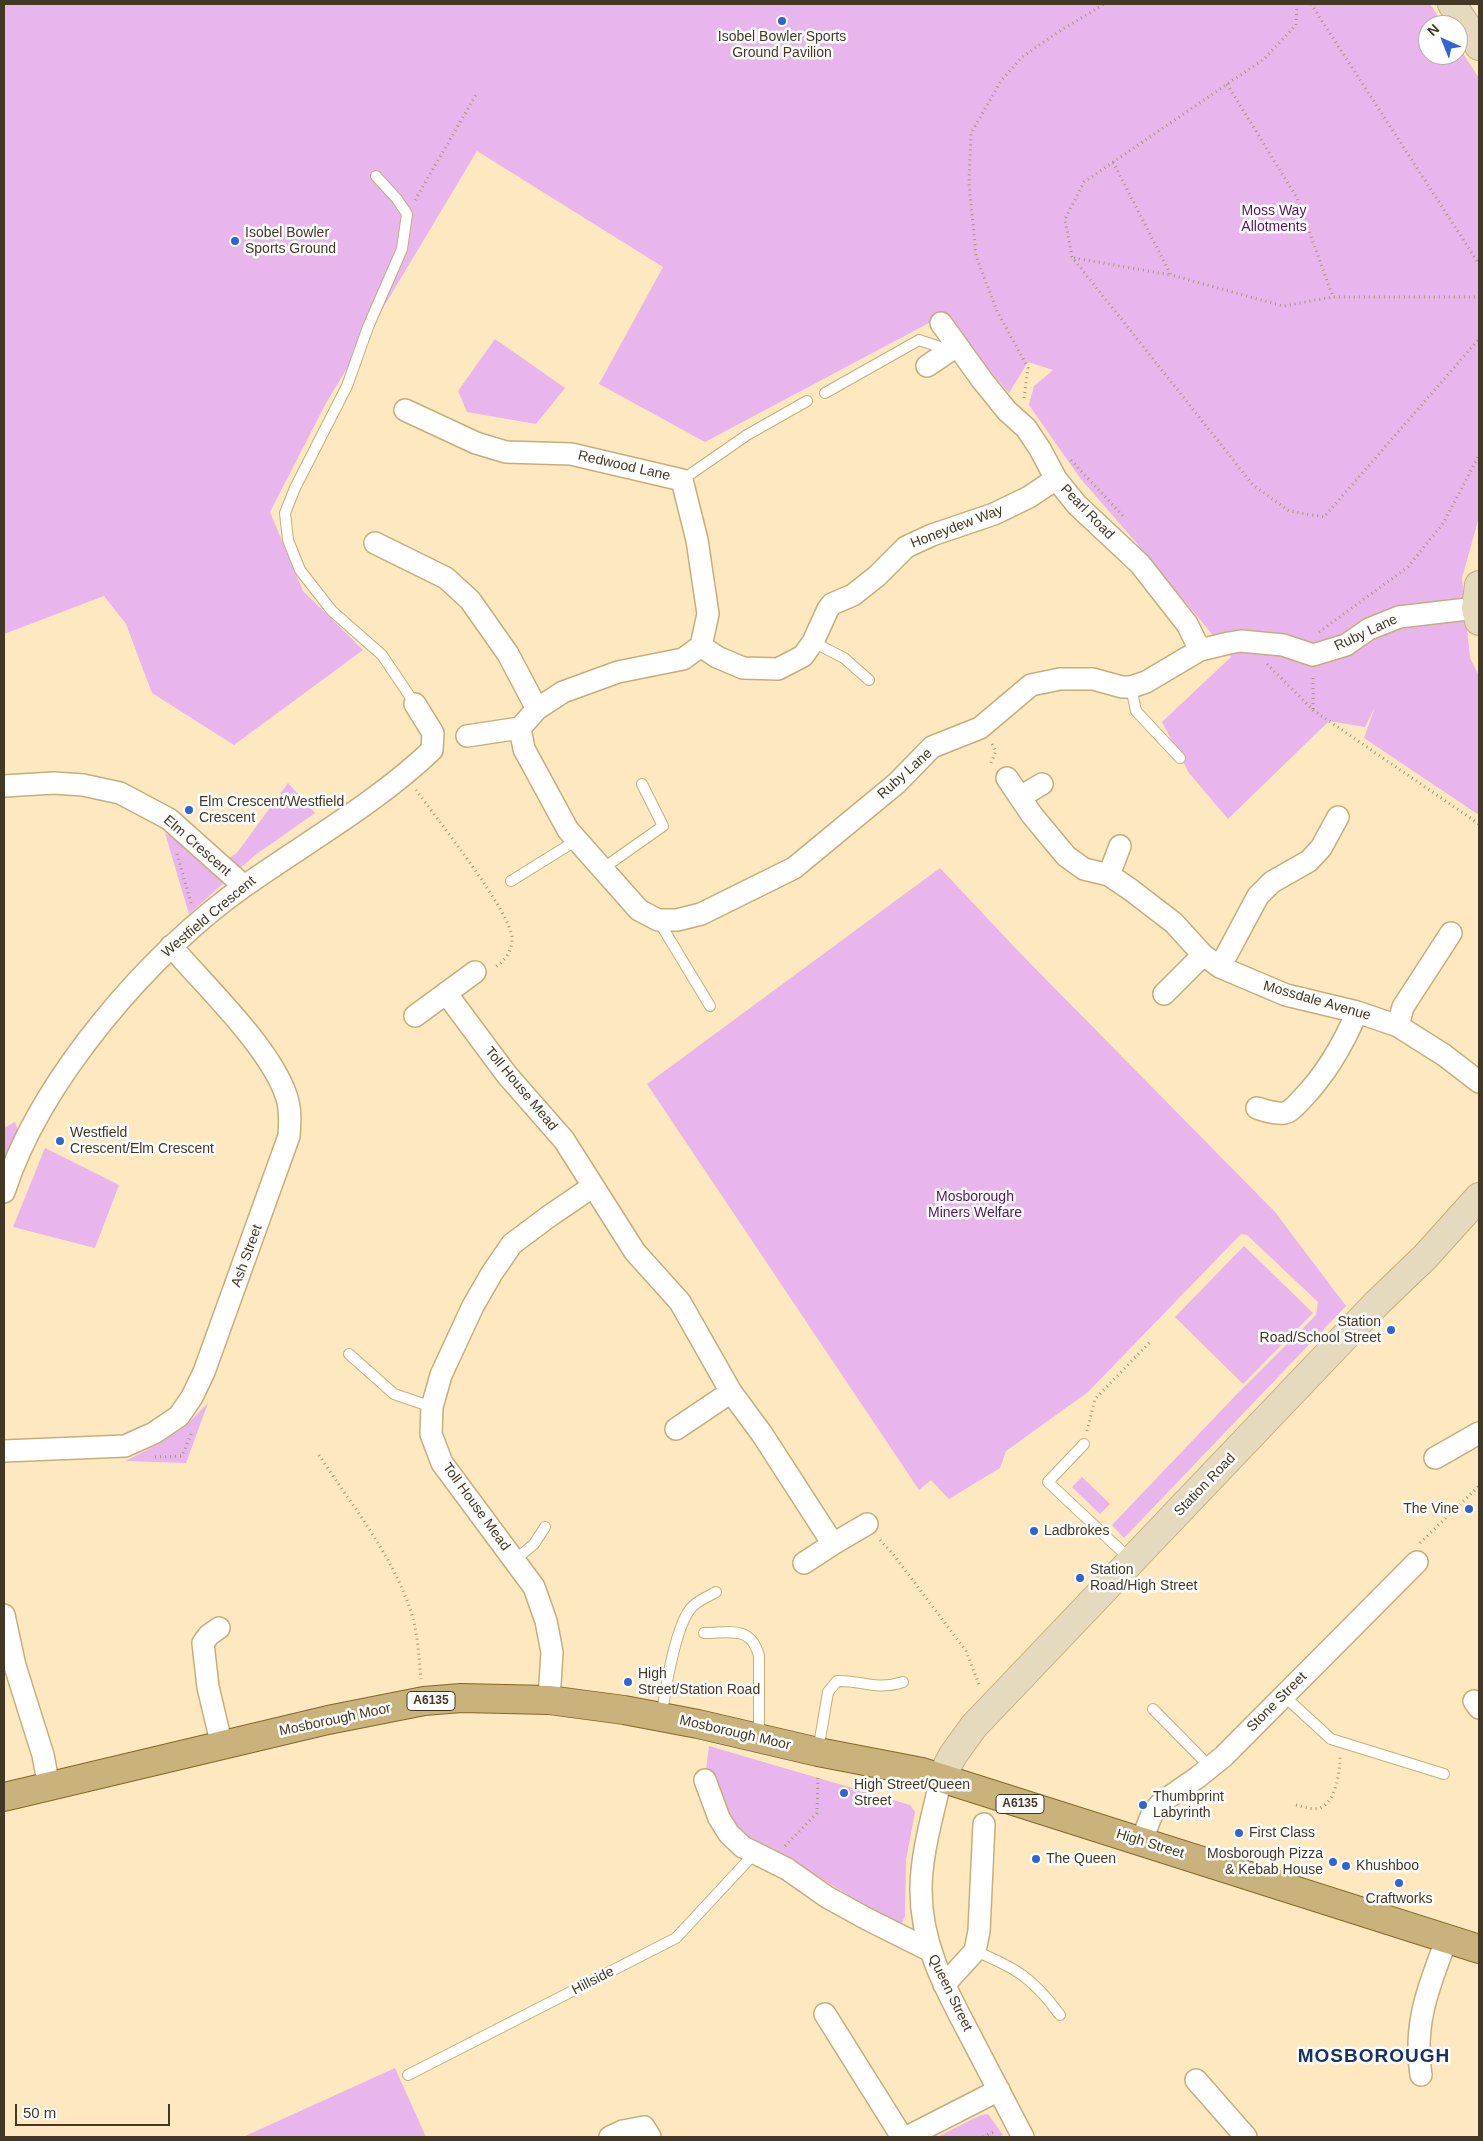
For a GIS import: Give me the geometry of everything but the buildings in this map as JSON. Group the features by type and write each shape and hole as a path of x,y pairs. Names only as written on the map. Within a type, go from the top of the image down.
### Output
{"main road":[{"path":"1452,4 1479,46"},
{"name":"Station Road","path":"941,1778 965,1737 989,1710 1377,1303 1477,1204"},
{"name":"Mosborough Moor","path":"4,1797 328,1720 424,1701 462,1698 549,1700 624,1710 818,1752"},
{"name":"High Street","path":"818,1752 903,1768 941,1778 1479,1949"}],"street":[{"name":"Pearl Road","path":"941,323 953,348 1007,411 1026,428 1056,479 1077,505 1140,564 1187,624 1200,650"},
{"path":"927,366 953,348"},
{"name":"Redwood Lane","path":"405,410 476,443 506,452 571,454 682,480 697,540 708,614 701,646"},
{"name":"Honeydew Way","path":"701,646 717,658 743,668 778,669 802,656 813,642 832,604 853,595 878,576 906,547 994,514 1029,497 1056,479"},
{"path":"375,543 446,578 470,600 508,654 537,709"},
{"name":"Ruby Lane","path":"1313,655 1346,645 1369,629 1399,617 1478,604"},
{"path":"1132,687 1146,682 1200,650 1241,641 1282,645 1313,655"},
{"path":"415,704 433,733 432,741 520,728 537,709 563,692 618,672 683,659 701,646"},
{"name":"Ruby Lane","path":"658,920 677,920 701,914 794,868 897,782 932,747 980,728 1031,685 1060,679 1093,679 1122,687 1132,687"},
{"path":"520,728 524,748 568,830 639,910 658,920"},
{"name":"Westfield Crescent","path":"6,1180 36,1120 76,1057 116,1006 171,946 244,886 405,775 432,750 432,741"},
{"name":"Mossdale Avenue","path":"1007,778 1032,815 1066,856 1084,869 1109,875 1174,923 1203,954 1220,967 1286,995 1357,1012 1398,1026 1444,1055 1479,1082"},
{"name":"Elm Crescent","path":"4,786 54,783 83,785 120,793 170,818 244,886"},
{"path":"1020,797 1042,784"},
{"path":"1220,967 1258,896 1272,882 1309,861 1321,848 1338,817"},
{"path":"1109,875 1120,846"},
{"path":"1398,1026 1403,1007 1451,933"},
{"name":"Ash Street","path":"4,1451 124,1446 154,1433 180,1416 204,1372 289,1136 291,1120 287,1096 278,1077 258,1047 171,946"},
{"path":"1164,994 1203,954"},
{"path":"415,1016 475,972"},
{"name":"Toll House Mead","path":"446,993 507,1075 564,1140 592,1187 635,1252 680,1302 730,1392 762,1434 832,1544"},
{"path":"1258,1108 1273,1113 1286,1113 1296,1106 1320,1081 1336,1057 1357,1012"},
{"name":"Toll House Mead","path":"549,1700 552,1652 546,1621 534,1587 442,1463 431,1434 432,1407 441,1375 473,1306 492,1272 512,1244 592,1187"},
{"path":"676,1429 730,1392"},
{"path":"1434,1458 1479,1433"},
{"path":"804,1563 867,1524"},
{"name":"Stone Street","path":"1141,1842 1152,1814 1162,1802 1210,1767 1284,1696 1417,1562"},
{"path":"4,1615 15,1666 43,1755 49,1786"},
{"path":"219,1628 209,1635 203,1643 208,1687 222,1746"},
{"name":"Queen Street","path":"941,1778 924,1856 921,1889 922,1916 929,1950 944,1985 1023,2137"},
{"path":"705,1780 719,1818 729,1834 754,1854 787,1869 827,1897 867,1920 929,1950"},
{"path":"944,1985 975,1951 979,1931 984,1824"},
{"path":"1421,2075 1419,2044 1424,2000 1447,1938"},
{"path":"825,2014 902,2137"},
{"path":"1196,2080 1246,2137"},
{"path":"907,2137 999,2090"},
{"path":"610,2137 622,2131 644,2127 650,2137"}],"lane":[{"path":"376,176 397,199 407,214 402,248 368,327 347,386 295,488 285,513 288,540 300,570 332,611 382,655 415,704"},
{"path":"824,393 919,340 953,348"},
{"path":"682,480 747,435 807,401"},
{"path":"813,642 844,658 869,680"},
{"path":"1132,687 1136,711 1180,758"},
{"path":"602,869 663,826 642,784"},
{"path":"511,881 577,840"},
{"path":"658,920 710,1006"},
{"path":"349,1354 394,1394 432,1407"},
{"path":"1084,1444 1048,1482 1132,1560"},
{"path":"515,1560 534,1544 545,1527"},
{"path":"662,1717 666,1684 676,1642 692,1607 716,1592"},
{"path":"704,1633 744,1633 756,1645 759,1656 759,1738"},
{"path":"818,1752 828,1692 837,1681 846,1680 874,1687 889,1687 903,1682"},
{"path":"1284,1696 1331,1738 1444,1774"},
{"path":"1153,1709 1210,1767"},
{"name":"Hillside","path":"408,2075 676,1938 754,1854"},
{"path":"975,1951 1011,1966 1027,1978 1047,1996 1060,2015"}],"path":[{"path":"1024,400 1028,368 997,311 976,256 968,183 971,133 1001,81 1021,58 1055,34 1104,4"},
{"path":"1298,4 1296,25 1264,58 1084,182 1066,219 1072,258 1253,485 1289,511 1324,517 1479,340"},
{"path":"1311,4 1479,264"},
{"path":"1227,84 1297,198 1333,297"},
{"path":"407,214 477,93"},
{"path":"1113,162 1171,275"},
{"path":"1072,258 1171,275 1283,306 1333,297 1479,298"},
{"path":"1313,710 1313,655 1319,630 1408,567 1444,522 1479,455"},
{"path":"1068,458 1127,521"},
{"path":"1241,641 1313,710 1479,824"},
{"path":"980,728 996,750 988,770 994,779 1007,778"},
{"path":"405,775 491,894 508,921 513,937 510,951 502,962 489,970 475,972"},
{"path":"170,818 179,868 198,923"},
{"path":"1084,1444 1095,1399 1151,1341"},
{"path":"319,1456 375,1540 399,1581 413,1619 424,1701"},
{"path":"1417,1562 1410,1553 1479,1486"},
{"path":"867,1524 893,1554 966,1651 989,1710"},
{"path":"1296,1805 1314,1809 1322,1807 1330,1800 1337,1782 1340,1758 1337,1745 1331,1738"},
{"path":"774,1863 789,1841 817,1813 818,1752"}],"green space":[{"name":"Moss Way Allotments","path":"4,4 1430,4 1437,15 1418,15 1418,65 1468,65 1468,61 1479,78 1479,517 1462,578 1470,658 1479,676 1479,815 1364,738 1375,707 1365,727 1329,721 1228,819 1189,773 1162,722 1231,657 1080,478 1029,405 1034,386 1053,370 1028,362 1009,393 942,316 705,442 599,384 663,267 477,151 325,405 270,512 303,591 363,650 234,745 152,693 126,624 104,596 4,634"},
{"path":"495,339 565,388 536,424 467,412 458,391"},
{"path":"288,783 315,813 254,856 189,914 165,833 177,839 212,869 237,853"},
{"name":"Mosborough Miners Welfare","path":"940,868 1020,953 1275,1212 1346,1306 1124,1538 1112,1525 1236,1395 1316,1315 1318,1302 1247,1235 1241,1234 1088,1392 1006,1451 1000,1468 949,1499 931,1480 919,1490 647,1084"},
{"path":"15,1122 19,1133 4,1168 4,1128"},
{"path":"45,1148 119,1185 95,1248 13,1227"},
{"path":"1244,1246 1313,1313 1243,1384 1175,1317"},
{"path":"208,1403 186,1463 125,1461 157,1445 183,1428"},
{"path":"1082,1477 1110,1504 1100,1514 1072,1487"},
{"path":"709,1746 910,1805 915,1812 906,1860 905,1916 902,1923 894,1922 768,1847 737,1838 706,1770"},
{"path":"395,2068 426,2137 243,2137"},
{"path":"988,2114 1003,2135 998,2137 937,2137 981,2115"}],"place":[{"name":"Isobel Bowler Sports Ground Pavilion","path":"782,21"},
{"name":"Isobel Bowler Sports Ground","path":"235,241"},
{"name":"Elm Crescent/Westfield Crescent","path":"189,810"},
{"name":"Westfield Crescent/Elm Crescent","path":"60,1141"},
{"name":"Station Road/School Street","path":"1391,1330"},
{"name":"The Vine","path":"1469,1509"},
{"name":"Ladbrokes","path":"1034,1531"},
{"name":"Station Road/High Street","path":"1080,1578"},
{"name":"High Street/Station Road","path":"628,1682"},
{"name":"High Street/Queen Street","path":"844,1793"},
{"name":"Thumbprint Labyrinth","path":"1143,1805"},
{"name":"First Class","path":"1239,1833"},
{"name":"The Queen","path":"1036,1859"},
{"name":"Mosborough Pizza & Kebab House","path":"1333,1862"},
{"name":"Khushboo","path":"1346,1866"},
{"name":"Craftworks","path":"1399,1883"}],"district":[{"name":"MOSBOROUGH","path":"1374,2057"}]}
